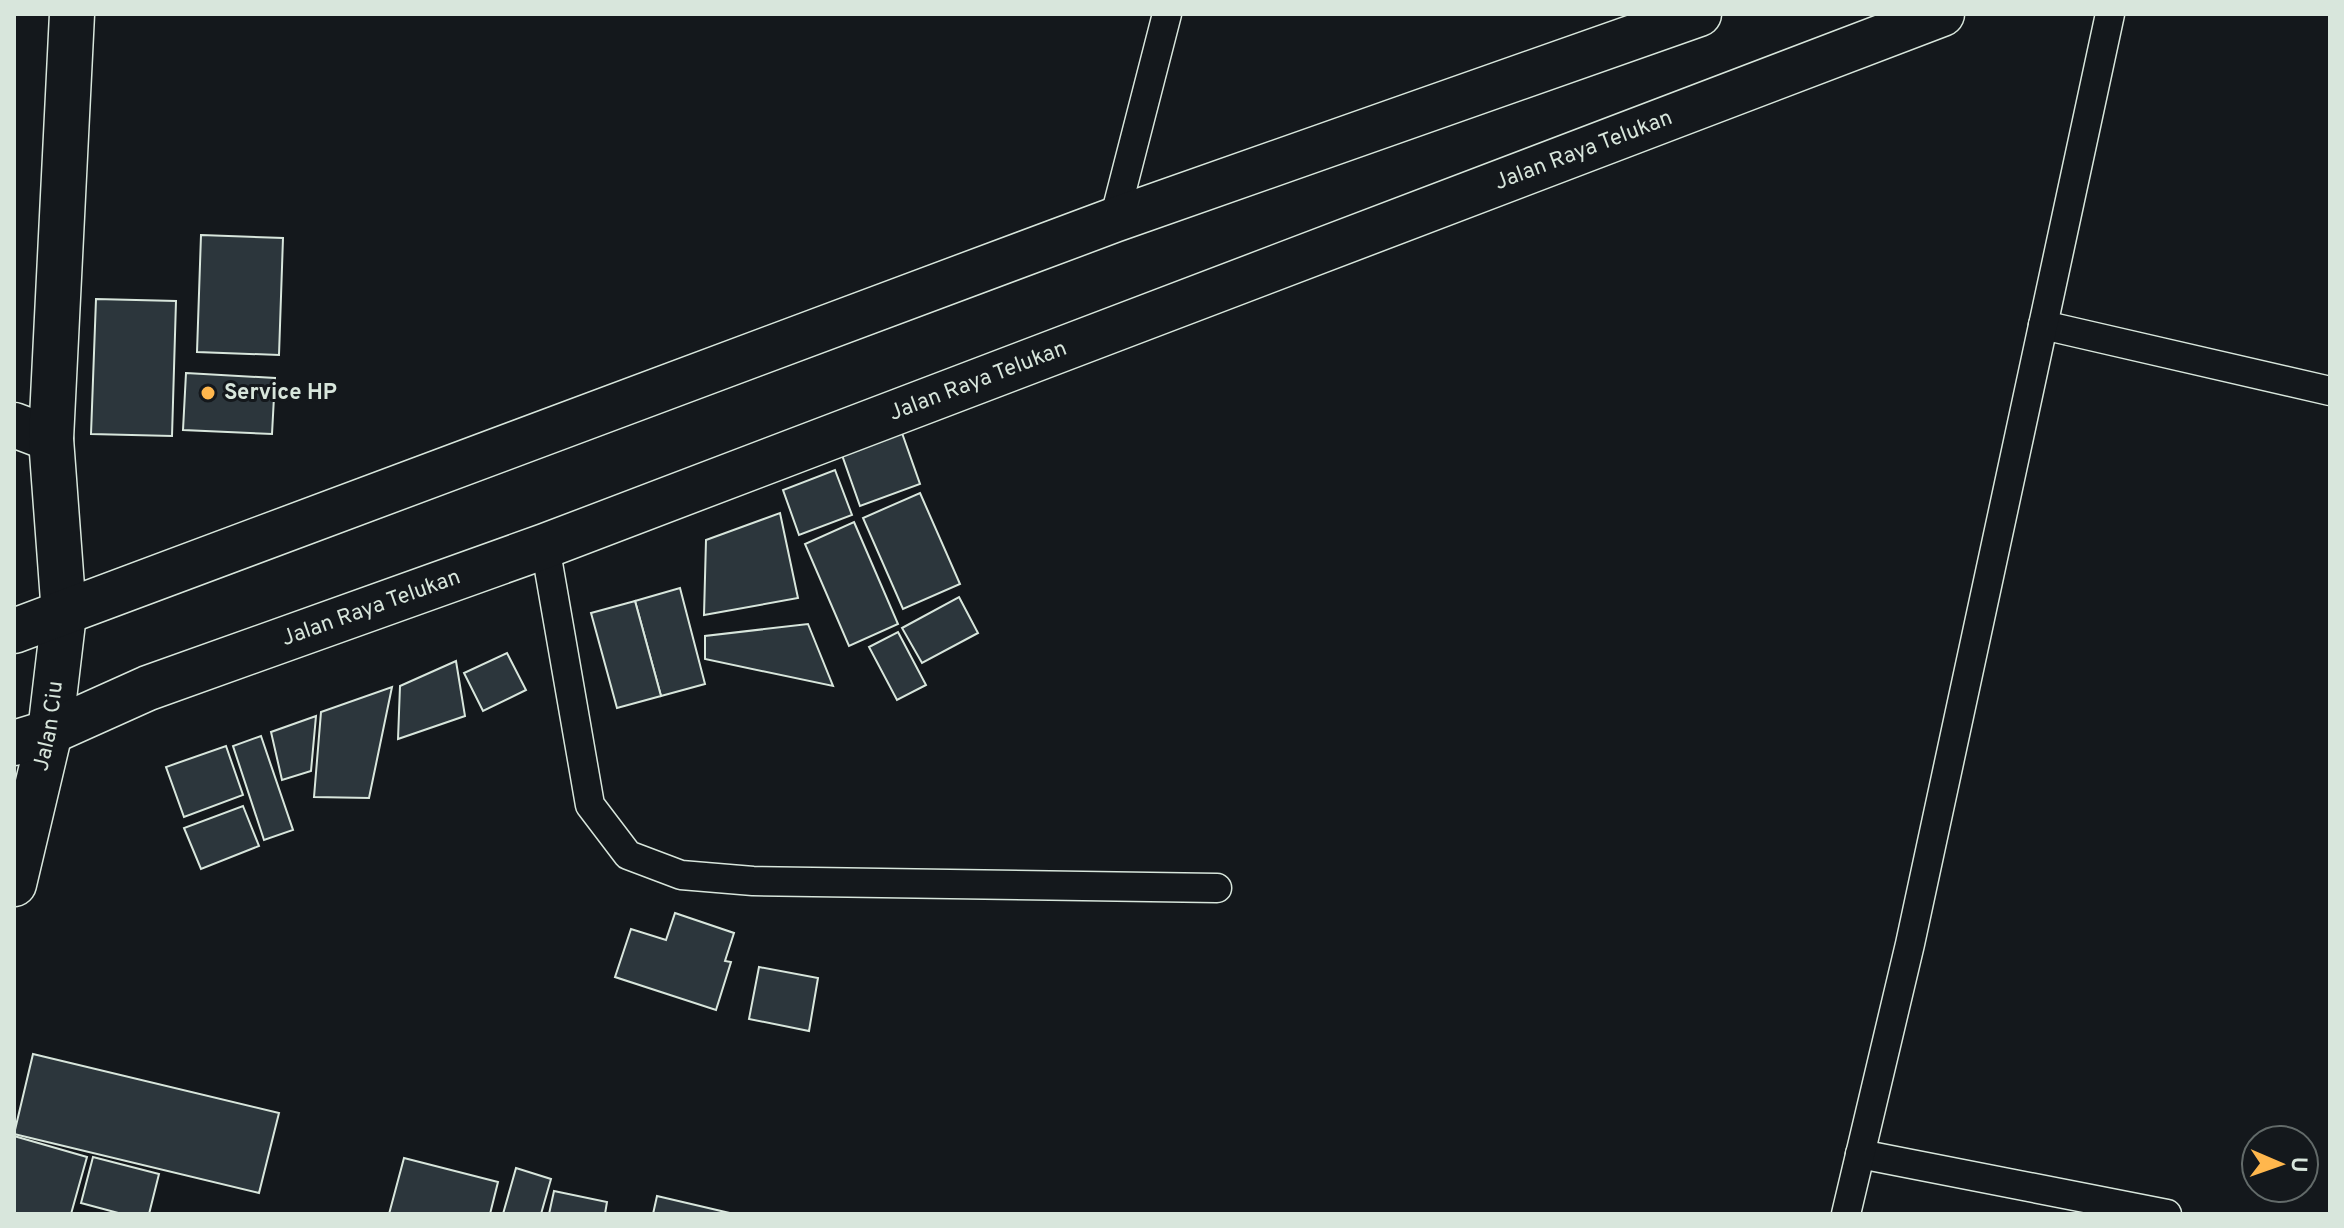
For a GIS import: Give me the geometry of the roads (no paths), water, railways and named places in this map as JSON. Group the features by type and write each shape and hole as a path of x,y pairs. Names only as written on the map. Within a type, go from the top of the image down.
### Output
{"main road":[{"name":"Jalan Ciu","path":"14,884 32,738 64,614 33,432 72,14"},
{"name":"Jalan Raya Telukan","path":"32,738 148,688 545,546 1942,14"},
{"path":"14,631 1114,220 1693,15"}],"lane":[{"path":"1114,220 1167,14"},
{"path":"1846,1214 1910,944 2110,14"},
{"path":"2043,325 2330,391"},
{"path":"545,546 590,805 628,855 681,875 753,881 1217,888"},
{"path":"1860,1154 2167,1214"}],"place":[{"name":"Service HP","path":"208,393"}]}
